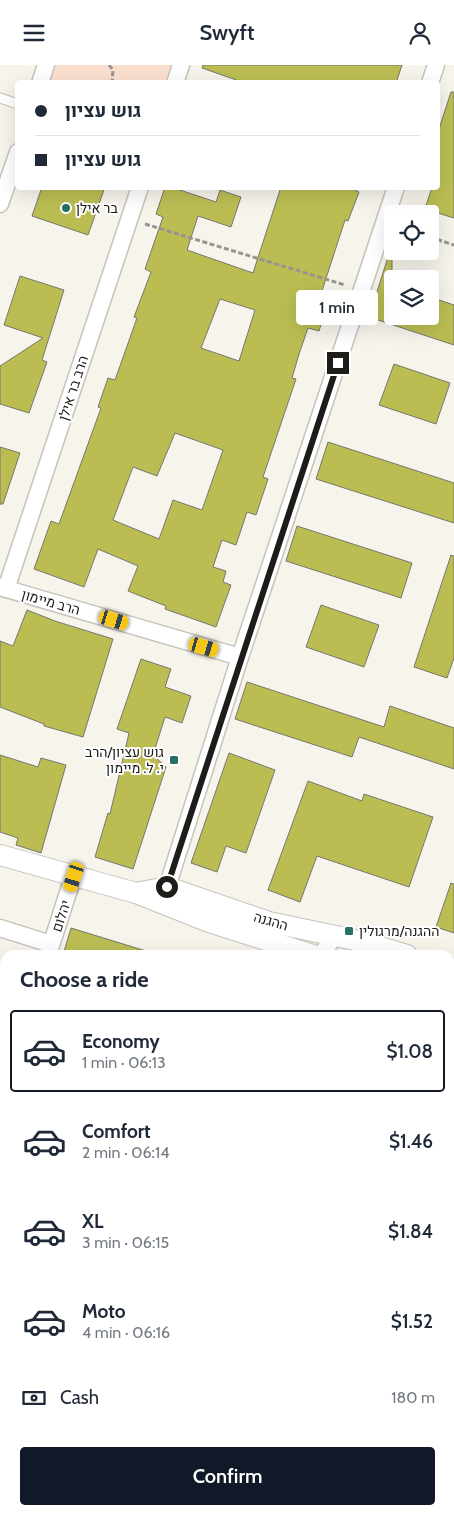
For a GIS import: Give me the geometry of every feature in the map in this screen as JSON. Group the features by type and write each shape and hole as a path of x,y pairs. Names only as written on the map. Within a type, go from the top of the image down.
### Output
{"street":[{"path":"41,80 46,65"},
{"path":"176,80 181,65"},
{"path":"431,80 436,65"},
{"path":"0,204 15,161"},
{"name":"הרב בר אילן","path":"3,588 139,190"},
{"path":"165,896 240,657 395,190"},
{"name":"הרב מיימון","path":"3,588 240,657"},
{"name":"ההגנה","path":"0,855 136,893 165,896 269,922 364,942 390,950"},
{"name":"יהלום","path":"50,950 74,877"},
{"name":"ההגנה","path":"165,896 209,922 297,950"},
{"path":"0,928 50,950"},
{"path":"325,950 334,937"}],"lane":[{"path":"0,98 15,102"}],"path":[{"path":"109,65 112,70 112,80"},
{"path":"129,219 362,290"},
{"path":"439,240 454,245"}],"shaded area":[{"path":"51,65 171,65 166,80 47,80"}],"building":[{"path":"203,65 402,65 397,80 236,80 202,68"},
{"path":"451,92 454,92 454,218 439,213 439,205 426,205 431,190 440,190 440,126"},
{"name":"בר אילן","path":"41,190 104,190 88,235 32,216"},
{"path":"164,190 180,190 216,202 220,190 241,197 231,227 198,216 187,250 253,273 280,190 355,190 359,192 348,221 345,220 320,297 329,300 319,331 308,328 299,354 292,378 296,379 263,477 268,479 256,515 247,512 236,545 222,540 213,567 226,571 223,582 231,585 216,627 165,609 166,606 128,591 138,566 98,549 84,587 34,569 51,521 59,524 101,408 98,407 108,378 115,380 137,318 134,317 151,272 145,269 163,217 156,214","holes":["220,299 255,310 239,361 201,348","175,433 223,450 202,510 173,500 159,539 113,520 133,467 157,476"]},
{"path":"387,260 392,260 392,270 384,270 384,322 369,317"},
{"path":"20,276 64,290 42,360 47,362 29,413 0,404 0,366 43,338 4,325"},
{"path":"439,300 454,305 454,345 393,325 439,325"},
{"path":"394,364 450,383 436,424 379,405"},
{"path":"328,442 454,483 454,523 316,479"},
{"path":"0,447 20,453 3,504 0,504"},
{"path":"297,526 412,563 401,598 286,561"},
{"path":"451,555 454,556 454,658 447,678 414,667"},
{"path":"321,605 379,625 364,667 306,647"},
{"path":"27,610 113,639 83,737 44,726 44,724 0,707 0,641 13,646"},
{"path":"141,659 171,669 165,687 191,696 182,723 165,717 153,755 166,767 133,869 95,857 108,813 110,814 129,733 117,729"},
{"path":"247,682 384,727 390,706 454,728 454,769 359,737 352,757 235,719"},
{"path":"229,753 275,770 246,853 226,846 217,872 191,863"},
{"path":"0,755 38,767 41,758 66,765 41,853 16,845 18,838 0,832"},
{"path":"308,781 362,801 364,794 433,817 409,887 317,856 300,902 268,890"},
{"path":"451,883 454,884 454,933 436,927"},
{"path":"71,928 143,950 64,950"}],"place":[{"name":"בר אילן","path":"66,208"},
{"name":"גוש עציון/הרב י. ל. מיימון","path":"174,760"},
{"name":"ההגנה/מרגולין","path":"349,931"}],"route":[{"path":"167,887 240,657 338,363"}]}
